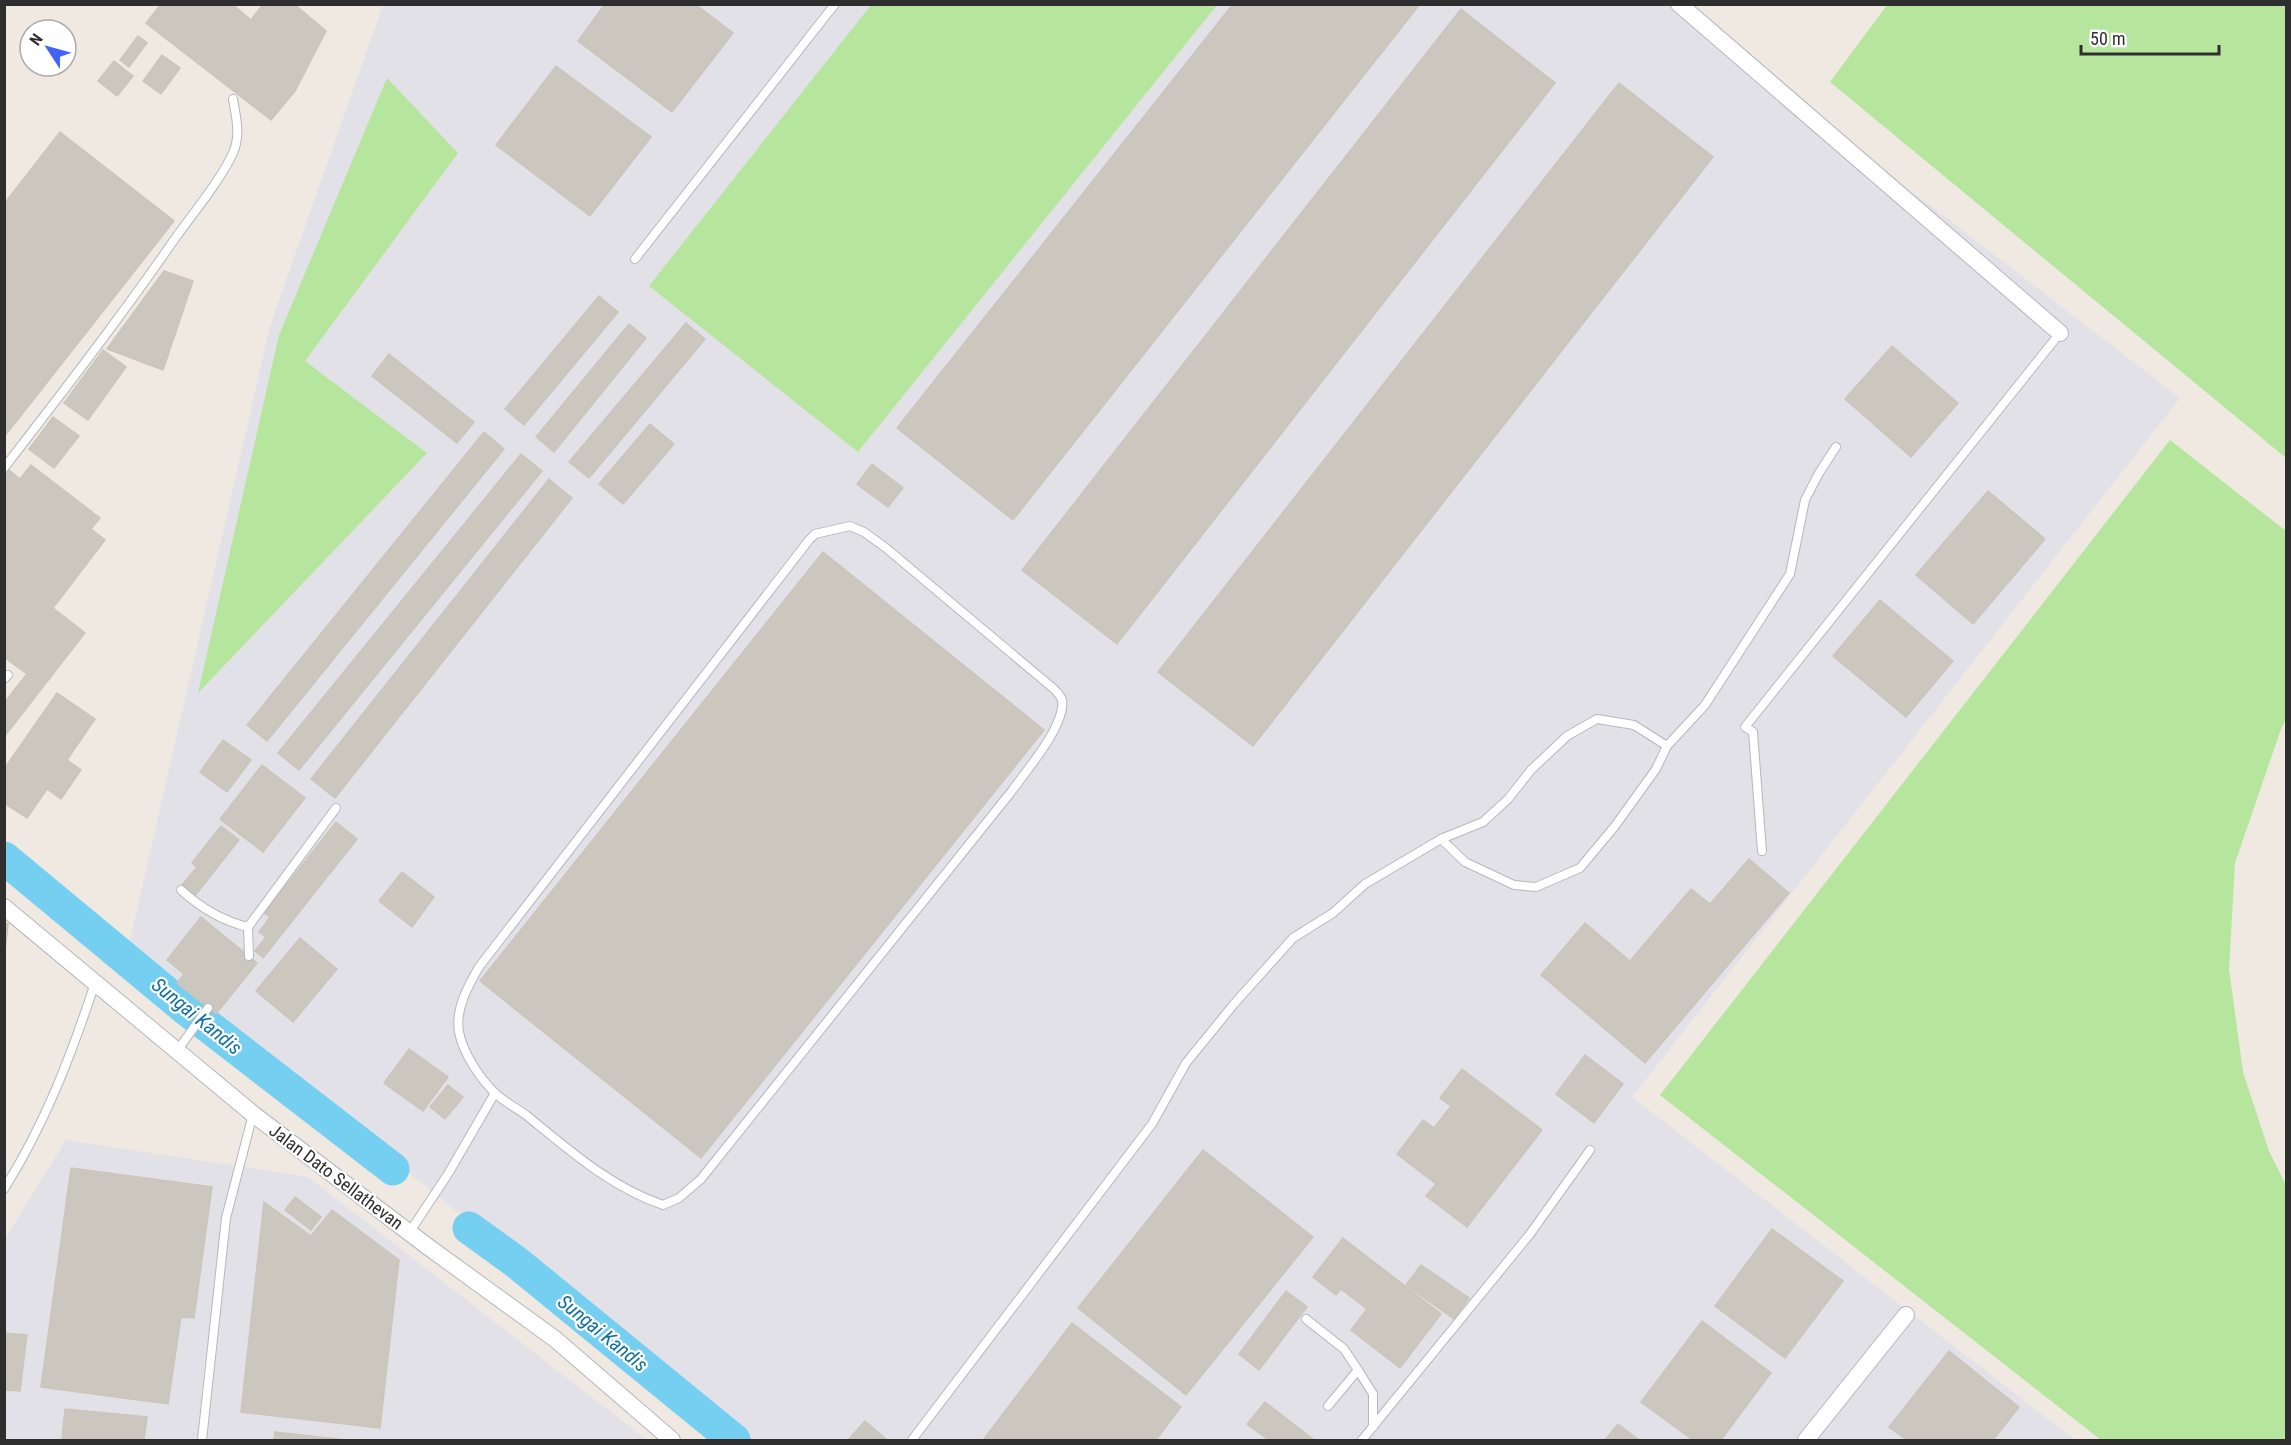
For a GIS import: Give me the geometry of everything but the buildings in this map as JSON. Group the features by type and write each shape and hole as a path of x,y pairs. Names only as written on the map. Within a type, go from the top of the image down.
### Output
{"street":[{"path":"1679,4 2060,333"},
{"name":"Jalan Dato Sellathevan","path":"4,907 253,1114 555,1339 672,1440"},
{"path":"1806,1440 1906,1316"}],"lane":[{"path":"635,259 835,4"},
{"path":"4,468 138,292 233,153 238,127 233,99"},
{"path":"1762,851 1753,732 1745,727 2060,333"},
{"path":"1441,839 1465,862 1514,885 1536,887 1580,868 1616,826 1656,769 1667,746 1705,705 1790,574 1805,500 1826,460 1836,447"},
{"path":"850,526 864,532 1018,659 1061,698 1062,709 1056,728 1011,792 701,1179 679,1198 663,1205 648,1200 611,1180 495,1093 473,1064 459,1030 460,1012 466,990 478,967 794,558 815,534 850,526"},
{"path":"912,1440 1152,1124 1186,1063 1234,1004 1293,938 1333,913 1365,884 1441,839 1483,822 1508,799 1531,770 1567,736 1598,719 1634,725 1667,746"},
{"path":"249,956 248,927 336,808"},
{"path":"181,890 211,913 230,923 248,927"},
{"path":"4,1189 21,1163 55,1095 95,983"},
{"path":"177,1051 206,1010"},
{"path":"410,1233 442,1184 495,1093"},
{"path":"202,1440 226,1218 253,1114"},
{"path":"1362,1440 1530,1234 1590,1150"},
{"path":"1306,1319 1344,1349 1373,1394 1373,1427"},
{"path":"1328,1406 1358,1370"}],"shaded area":[{"path":"383,5 1670,5 2180,398 1632,1097 2075,1440 743,1440 128,949 270,326"},
{"path":"66,1140 308,1177 647,1440 5,1440 4,1240"}],"green space":[{"path":"871,5 1217,5 858,452 649,286"},
{"path":"1887,5 2286,5 2286,458 1830,82"},
{"path":"387,78 458,153 305,361 427,453 198,693 279,335"},
{"path":"2170,440 2286,531 2286,719 2235,863 2229,969 2243,1072 2269,1151 2286,1185 2286,1440 2101,1440 1660,1095"}],"waterway":[{"name":"Sungai Kandis","path":"4,858 186,1009 393,1169"},
{"name":"Sungai Kandis","path":"469,1228 516,1262 734,1440"}]}
